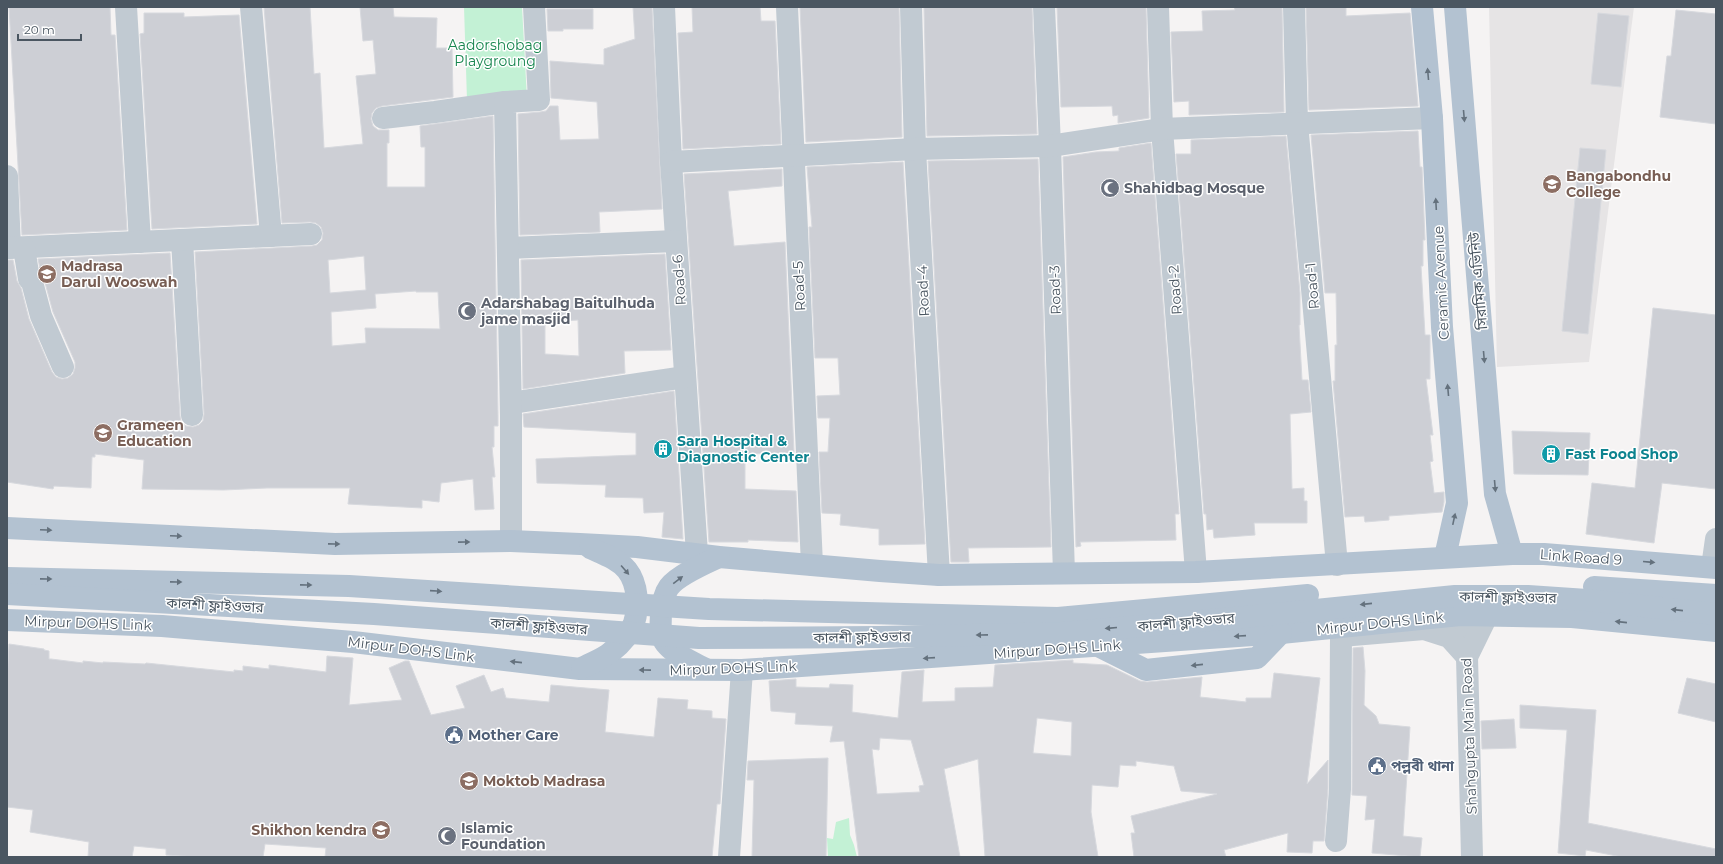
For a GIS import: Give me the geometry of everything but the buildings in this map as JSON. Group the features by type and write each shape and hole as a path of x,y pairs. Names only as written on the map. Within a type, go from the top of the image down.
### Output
{"main road":[{"name":"Ceramic Avenue","path":"1422,7 1432,118 1442,327 1457,503 1445,557"},
{"name":"সিরামিক এভিনিউ","path":"1455,7 1495,494 1512,554"},
{"path":"7,528 335,544 511,541 580,544 637,547 719,557 939,575 1196,572 1337,565 1445,557"},
{"path":"580,544 615,560 627,570 635,585 637,605 634,624 624,641 610,653 580,669"},
{"name":"Link Road 9","path":"1445,557 1544,554 1714,567"},
{"path":"711,671 684,659 666,644 660,623 662,605 669,587 687,573 719,557"},
{"path":"7,578 348,586 709,609 1058,618 1446,582 1501,582 1716,595"},
{"name":"কালশী ফ্লাইওভার","path":"7,594 374,614 699,638 879,637 1061,633 1245,617 1455,596 1528,596 1587,600 1716,614"},
{"path":"1460,615 1488,614 1572,617 1716,631"},
{"name":"Mirpur DOHS Link","path":"7,620 162,626 345,641 580,669 711,671 1281,633 1460,615"}],"street":[{"path":"126,7 140,242"},
{"path":"251,7 271,236"},
{"path":"383,118 505,102 539,100 534,7"},
{"name":"Road-6","path":"664,7 671,162 697,554"},
{"name":"Road-5","path":"787,7 792,154 812,565"},
{"name":"Road-4","path":"911,7 915,149 939,575"},
{"name":"Road-3","path":"1044,7 1064,573"},
{"name":"Road-2","path":"1158,7 1162,129 1196,572"},
{"name":"Road-1","path":"1294,7 1297,123 1337,565"},
{"path":"505,102 511,404 511,541"},
{"path":"671,162 792,154 1050,146 1162,129 1432,118"},
{"path":"7,176 14,248 29,279 32,282 41,316 63,367"},
{"path":"14,248 312,234"},
{"path":"182,240 192,415"},
{"path":"508,248 676,241"},
{"path":"511,404 685,377"},
{"path":"1714,567 1716,539"},
{"path":"1336,841 1340,789 1340,636 1424,629 1449,637 1467,657 1488,614"},
{"name":"Shahgupta Main Road","path":"1460,615 1467,657 1472,857"},
{"path":"729,857 742,670"}],"shaded area":[{"name":"Bangabondhu College","path":"1489,7 1634,7 1589,362 1497,367"}],"green space":[{"name":"Aadorshobag Playgroung","path":"464,7 522,7 527,99 467,100"},
{"path":"849,818 850,835 857,857 828,857 827,838 833,839 836,822"}],"place":[{"name":"Bangabondhu College","path":"1552,184"},
{"name":"Shahidbag Mosque","path":"1110,188"},
{"name":"Madrasa Darul Wooswah","path":"47,274"},
{"name":"Adarshabag Baitulhuda jame masjid","path":"467,311"},
{"name":"Grameen Education","path":"103,433"},
{"name":"Sara Hospital & Diagnostic Center","path":"663,449"},
{"name":"Fast Food Shop","path":"1551,454"},
{"name":"Mother Care","path":"454,735"},
{"name":"পল্লবী থানা","path":"1377,766"},
{"name":"Moktob Madrasa","path":"469,781"},
{"name":"Shikhon kendra","path":"381,830"},
{"name":"Islamic Foundation","path":"447,836"}]}
